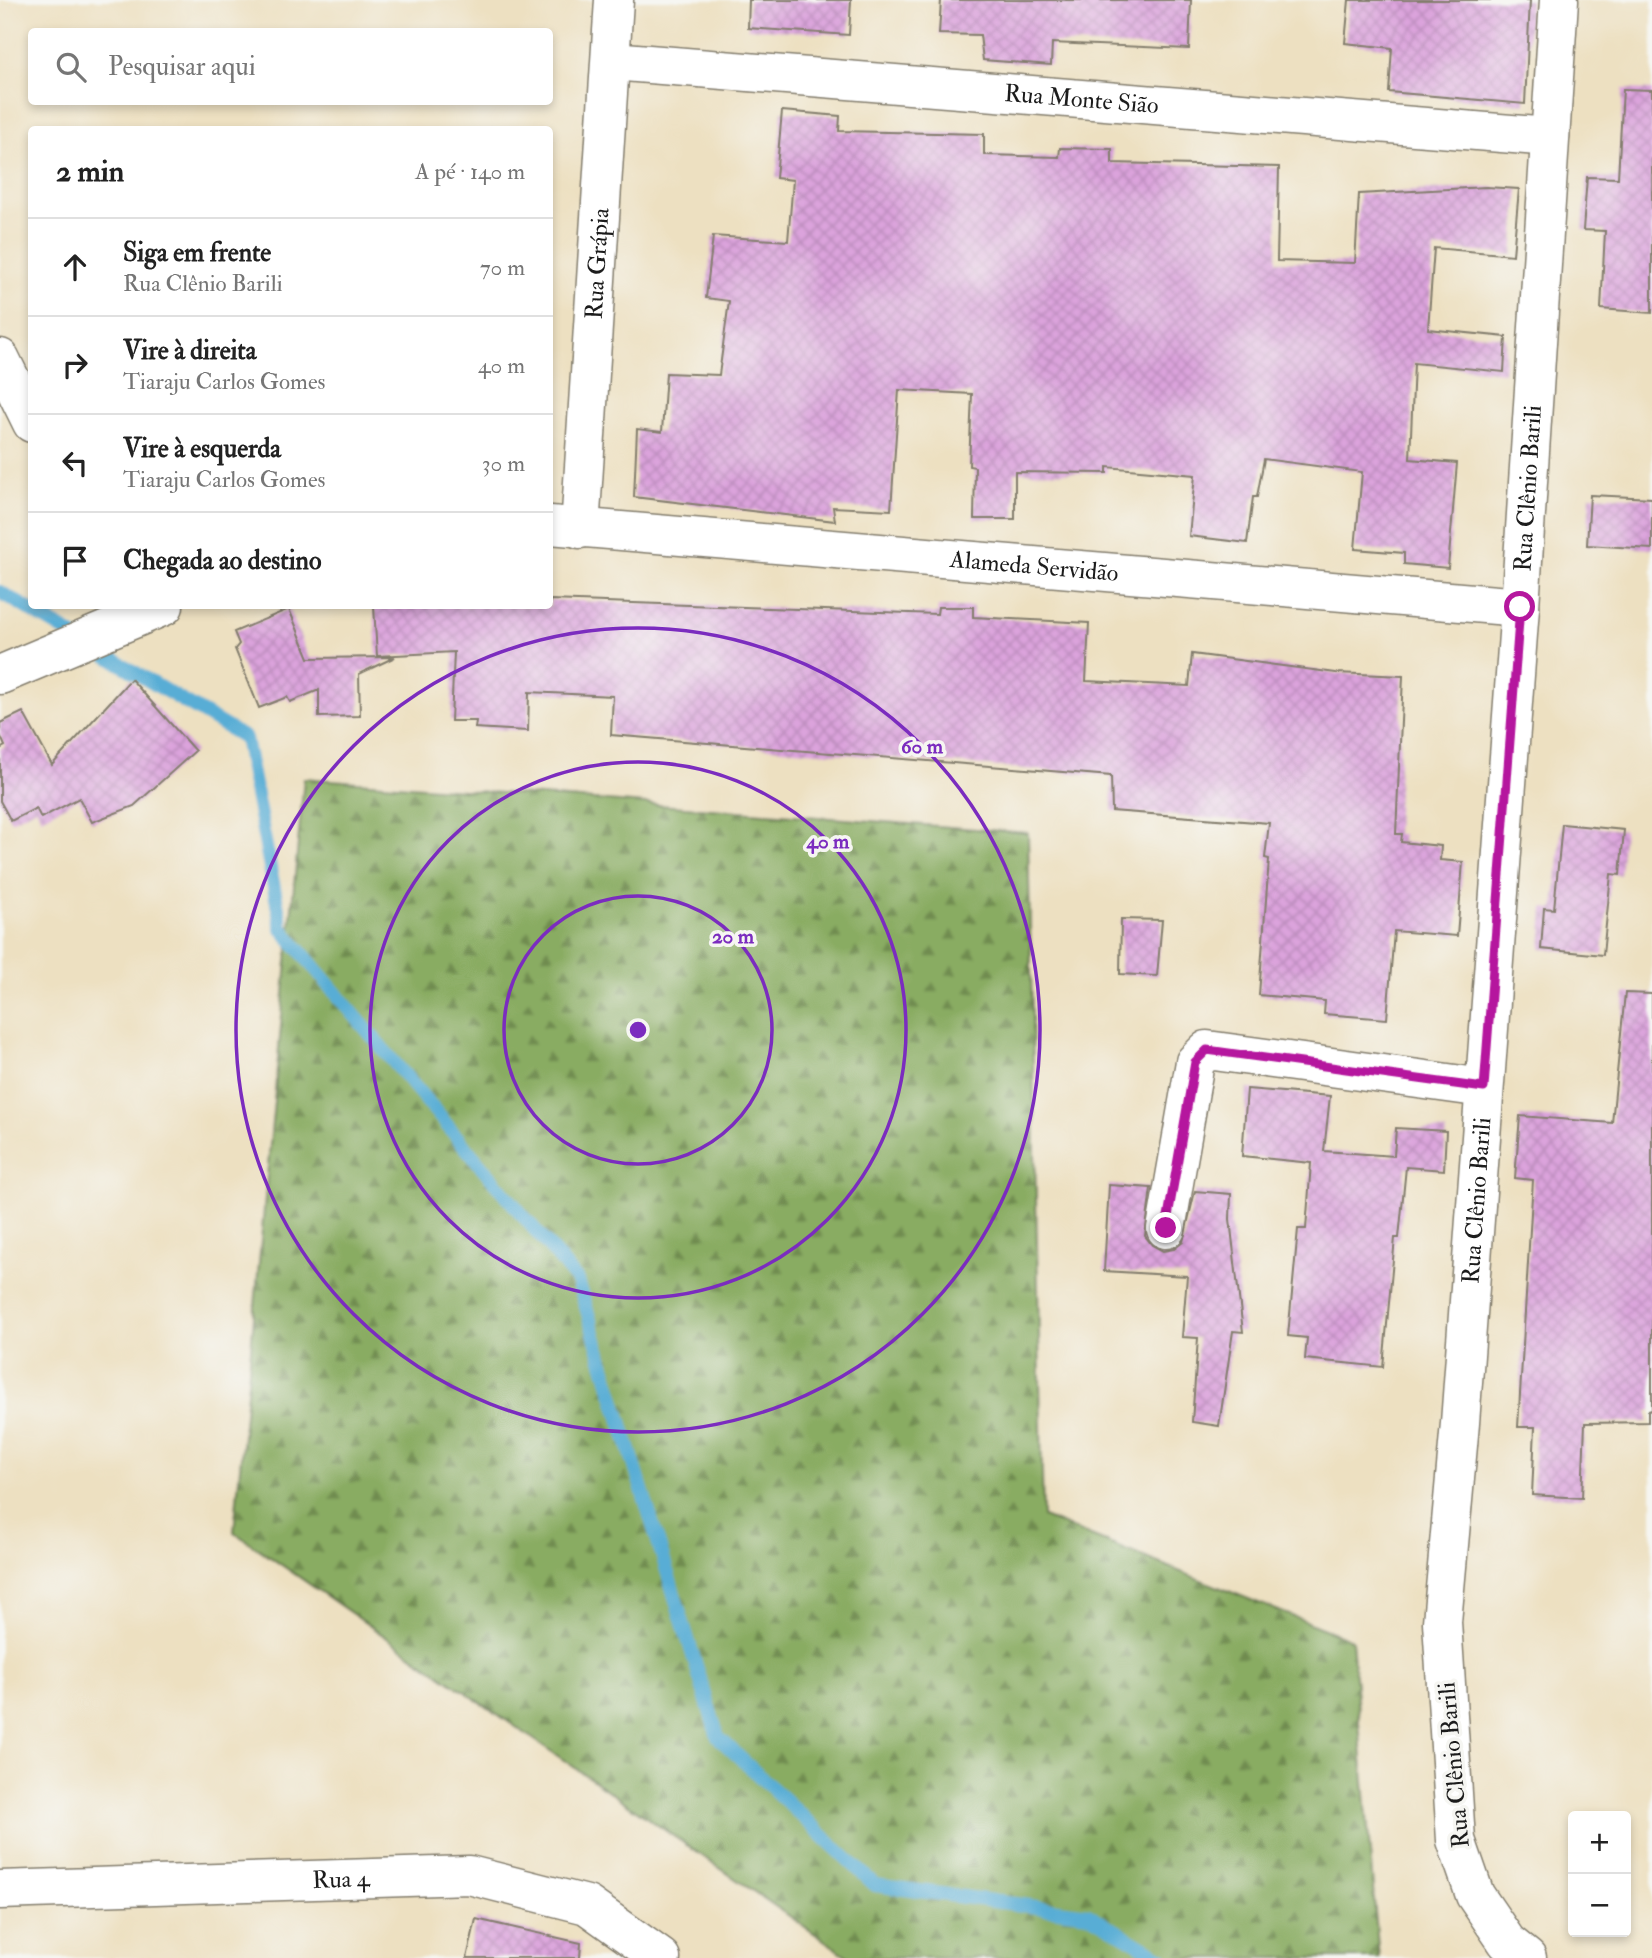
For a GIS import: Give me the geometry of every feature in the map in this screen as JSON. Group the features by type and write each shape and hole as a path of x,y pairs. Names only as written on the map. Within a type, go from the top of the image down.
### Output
{"street":[{"name":"Rua Grápia","path":"565,527 612,61 614,0"},
{"name":"Rua Clênio Barili","path":"1527,1958 1507,1942 1475,1895 1456,1840 1442,1622 1520,607 1559,0"},
{"name":"Rua Monte Sião","path":"612,61 1550,137"},
{"path":"0,358 28,415"},
{"name":"Alameda Servidão","path":"565,527 1520,607"},
{"path":"0,675 124,614 148,609"},
{"path":"1166,1228 1195,1062 1207,1050 1484,1088"},
{"name":"Rua 4","path":"0,1890 469,1875 587,1905 660,1958"}],"green space":[{"path":"304,778 1028,833 1043,1517 1352,1640 1379,1958 850,1958 234,1532"}],"building":[{"path":"749,0 851,0 849,35 748,28"},
{"path":"941,0 1191,0 1189,49 1052,43 1051,65 983,60 980,35 939,34"},
{"path":"1349,0 1530,0 1525,104 1389,92 1392,48 1345,43"},
{"path":"1623,89 1652,90 1652,313 1601,309 1605,231 1583,230 1587,177 1618,178"},
{"path":"782,111 840,116 839,131 984,134 984,155 1059,157 1060,148 1112,149 1112,163 1279,167 1277,261 1355,263 1359,194 1486,187 1519,189 1513,255 1434,248 1428,329 1506,337 1504,372 1414,363 1410,459 1457,463 1448,568 1404,564 1404,553 1355,549 1362,472 1264,459 1257,497 1253,497 1247,543 1189,536 1195,475 1107,467 1107,473 1015,472 1015,519 974,519 975,467 969,466 972,394 899,390 891,510 833,507 835,521 634,497 637,429 662,432 666,373 719,375 729,301 706,298 713,236 788,241 793,180 776,178"},
{"path":"1590,495 1652,498 1652,549 1587,545"},
{"path":"553,600 937,614 938,607 973,607 973,617 1089,623 1086,681 1189,686 1192,654 1336,673 1403,676 1396,834 1402,834 1401,842 1441,846 1440,860 1463,862 1457,936 1394,931 1387,1019 1324,1014 1325,1001 1259,995 1269,823 1112,811 1111,776 611,735 613,696 529,692 528,731 475,728 476,721 451,721 454,652 377,656 374,609 553,609"},
{"path":"289,609 309,658 395,657 359,674 360,716 319,717 319,690 290,702 287,697 259,708 235,649 239,644 234,632"},
{"path":"131,679 195,751 134,806 92,822 79,798 41,818 36,808 11,821 0,801 0,749 5,746 0,735 0,723 23,712 52,765"},
{"path":"1562,824 1624,830 1620,875 1611,874 1603,955 1541,949 1544,908 1554,909"},
{"path":"1121,919 1162,920 1157,976 1120,974"},
{"path":"1625,993 1652,994 1652,1410 1648,1411 1648,1422 1585,1423 1582,1498 1532,1495 1535,1427 1518,1427 1533,1180 1515,1178 1520,1116 1612,1123"},
{"path":"1247,1089 1330,1096 1324,1151 1394,1156 1396,1128 1446,1131 1444,1170 1406,1167 1399,1238 1395,1238 1383,1367 1305,1359 1307,1338 1288,1336 1298,1229 1306,1229 1311,1163 1242,1156"},
{"path":"1109,1185 1151,1188 1145,1236 1152,1245 1163,1251 1174,1249 1183,1242 1195,1191 1231,1194 1230,1219 1243,1332 1233,1331 1219,1426 1192,1422 1198,1338 1182,1337 1187,1276 1104,1271"},
{"path":"476,1919 581,1943 580,1958 467,1958"}],"waterway":[{"path":"0,592 28,609"},
{"path":"29,609 245,738 282,929 578,1281 718,1737 875,1885 1088,1914 1162,1958"}],"route":[{"path":"1166,1228 1195,1062 1207,1050 1484,1088 1520,607"}]}
